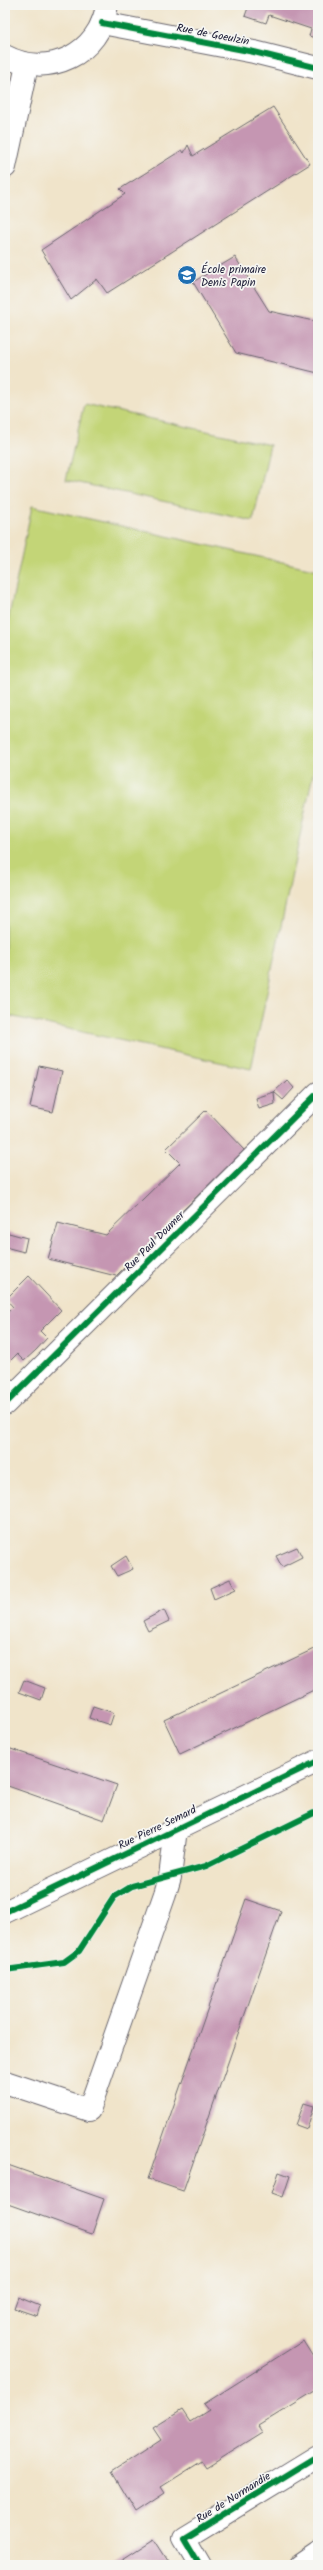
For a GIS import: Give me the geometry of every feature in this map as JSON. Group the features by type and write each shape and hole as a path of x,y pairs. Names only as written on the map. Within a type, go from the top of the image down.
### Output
{"street":[{"path":"5,56 27,65 50,65 72,57 90,42 105,14"},
{"name":"Rue de Goeulzin","path":"105,14 318,68"},
{"path":"5,167 27,65"},
{"name":"Rue Paul Doumer","path":"5,1404 318,1093"},
{"name":"Rue Pierre Semard","path":"5,1912 176,1829 317,1764"},
{"path":"5,2082 89,2110 165,1894 170,1877 176,1829"},
{"name":"Rue de Normandie","path":"200,2565 184,2538 318,2456"},
{"path":"299,2565 318,2552"}],"green space":[{"path":"84,404 270,445 253,521 66,480"},
{"path":"32,506 318,570 318,750 251,1069 5,1015 5,635"}],"building":[{"path":"249,5 318,5 318,39 309,36 311,29 269,15 266,23 245,16"},
{"path":"273,107 310,164 107,293 97,279 71,300 41,250 125,194 120,189 182,150 184,153 188,145 193,156"},
{"path":"235,257 269,311 318,322 318,373 236,353 193,282"},
{"path":"39,1066 62,1071 53,1112 30,1107"},
{"path":"287,1080 294,1088 283,1100 274,1092"},
{"path":"274,1092 275,1104 259,1109 256,1098"},
{"path":"206,1110 244,1150 116,1276 48,1259 58,1223 106,1235 180,1163 166,1149"},
{"path":"5,1232 27,1238 24,1252 5,1247"},
{"path":"29,1276 61,1310 40,1331 47,1338 36,1350 24,1361 17,1354 5,1366 5,1315 13,1307 6,1299"},
{"path":"297,1547 302,1557 282,1567 276,1556"},
{"path":"126,1556 133,1569 117,1576 111,1566"},
{"path":"230,1579 236,1589 214,1599 210,1588"},
{"path":"164,1610 169,1621 148,1631 143,1621"},
{"path":"318,1647 318,1688 180,1754 164,1720"},
{"path":"24,1680 45,1688 41,1700 19,1692"},
{"path":"93,1706 114,1713 110,1725 89,1718"},
{"path":"5,1747 117,1785 104,1820 5,1785"},
{"path":"246,1899 281,1911 183,2191 148,2179"},
{"path":"304,2103 314,2106 307,2129 296,2125"},
{"path":"5,2164 104,2199 92,2234 5,2203"},
{"path":"279,2172 290,2176 283,2197 272,2193"},
{"path":"18,2297 40,2306 37,2316 14,2308"},
{"path":"303,2341 318,2365 318,2389 258,2426 262,2432 206,2467 202,2461 161,2487 165,2493 136,2512 112,2472 161,2440 153,2428 182,2410 190,2422 209,2410 204,2404"},
{"path":"154,2540 170,2565 115,2565"}],"cycle path":[{"path":"102,23 254,52 318,68"},
{"path":"5,1404 318,1093"},
{"path":"5,1912 318,1761"},
{"path":"5,1970 64,1962 79,1951 114,1897 132,1886 206,1866 318,1811"},
{"path":"200,2565 184,2538 318,2456"}],"place":[{"name":"École primaire Denis Papin","path":"187,275"}]}
